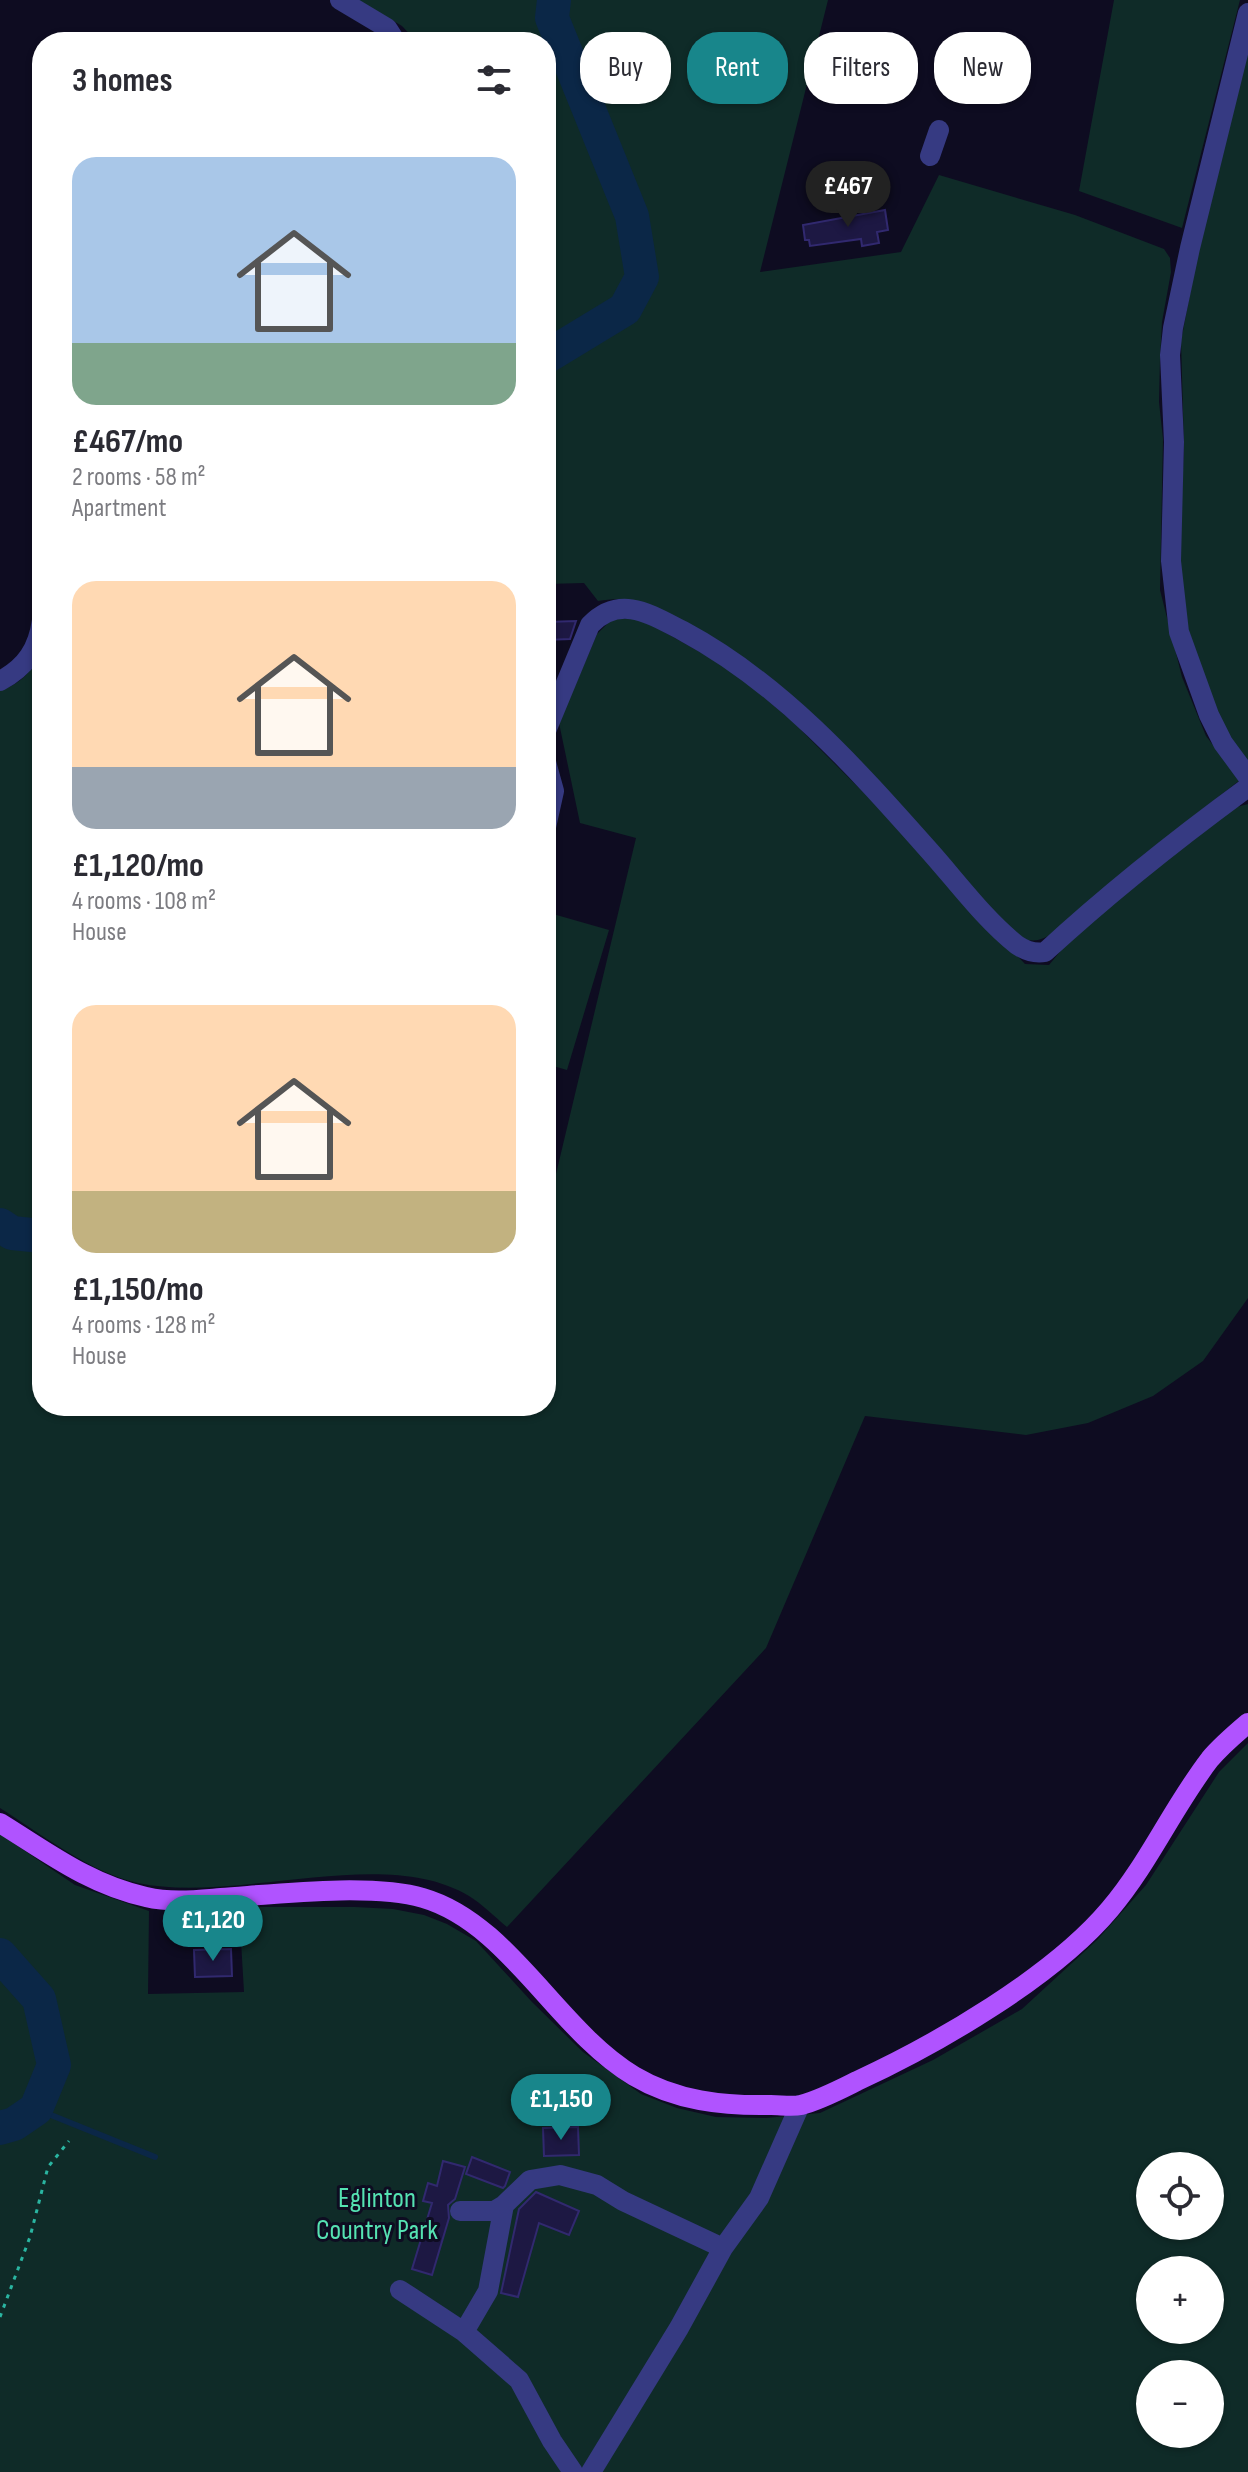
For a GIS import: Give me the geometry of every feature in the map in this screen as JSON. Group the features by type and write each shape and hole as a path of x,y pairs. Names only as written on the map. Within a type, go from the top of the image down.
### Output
{"main road":[{"path":"0,1823 93,1881 149,1898 181,1901 330,1892 421,1897 450,1908 488,1935 574,2027 633,2076 683,2098 714,2104 800,2105 839,2090 921,2048 973,2017 1066,1951 1106,1914 1134,1880 1205,1767 1248,1723"}],"street":[{"path":"340,0 390,32"},
{"path":"1248,13 1190,248 1170,355 1174,442 1171,561 1179,632 1209,715 1223,743 1248,777"},
{"path":"930,156 939,130"},
{"path":"556,707 590,625 602,613 615,609 653,616 724,655 773,691 829,742 878,793 993,922 1019,946 1036,954 1045,952 1146,863 1248,787"},
{"path":"0,681 12,674 30,657 32,651"},
{"path":"591,2472 679,2328 723,2248 759,2198 800,2105"},
{"path":"460,2211 494,2211 530,2180 560,2175 597,2185 623,2201 723,2248"},
{"path":"464,2332 488,2291 504,2205"},
{"path":"400,2290 464,2332 519,2380 552,2441 573,2472"}],"path":[{"path":"0,2317 30,2237 48,2167 69,2141"}],"green space":[{"path":"358,0 828,0 820,32 804,32 804,96 760,272 901,252 939,175 1075,215 1164,249 1170,258 1171,272 1162,322 1160,359 1159,402 1163,439 1160,590 1182,677 1206,736 1240,780 1142,856 1053,933 1039,940 1026,939 1015,935 856,757 662,612 632,600 598,601 584,583 556,584 556,32 408,32"},
{"path":"1114,0 1240,0 1182,228 1079,191"},
{"path":"1248,51 1248,763 1223,727 1189,636 1179,561 1184,447 1181,341 1198,252"},
{"path":"631,618 648,623 732,670 793,722 864,793 1025,964 1049,965 1077,931 1233,808 1248,804 1248,1298 1203,1361 1153,1396 1088,1423 1026,1435 865,1416 766,1648 507,1927 469,1896 434,1881 395,1875 177,1887 138,1883 102,1871 0,1808 0,690 14,684 32,667 32,1416 556,1416 556,1174 636,838 580,823 559,723 597,634 612,619"},
{"path":"556,915 609,930 567,1070 556,1067"},
{"name":"Eglinton Country Park","path":"1248,1743 1248,2472 0,2472 0,1834 75,1885 149,1911 148,1994 244,1992 239,1907 355,1907 424,1915 476,1941 583,2052 641,2094 677,2108 716,2117 766,2118 820,2113 933,2060 1022,2009 1097,1940 1146,1885 1219,1772"}],"building":[{"path":"885,210 888,230 877,232 879,243 862,246 861,239 810,246 809,240 805,240 803,225"},
{"path":"576,621 570,639 556,640 556,622"},
{"path":"231,1949 232,1976 195,1977 194,1950"},
{"path":"578,2127 579,2155 544,2156 543,2128"},
{"path":"472,2157 510,2172 505,2186 503,2188 466,2174"},
{"path":"443,2161 465,2167 455,2199 448,2205 449,2218 432,2275 412,2269 432,2203 423,2201 428,2183 437,2186"},
{"path":"536,2192 579,2211 569,2235 539,2223 518,2297 501,2293 519,2209"}],"waterway":[{"path":"554,0 552,18 632,216 642,277 625,309 556,351"},
{"path":"0,1225 12,1233 32,1235"},
{"path":"0,1955 39,1999 54,2065 36,2109 14,2124 0,2128"},
{"path":"36,2109 155,2157"}]}
